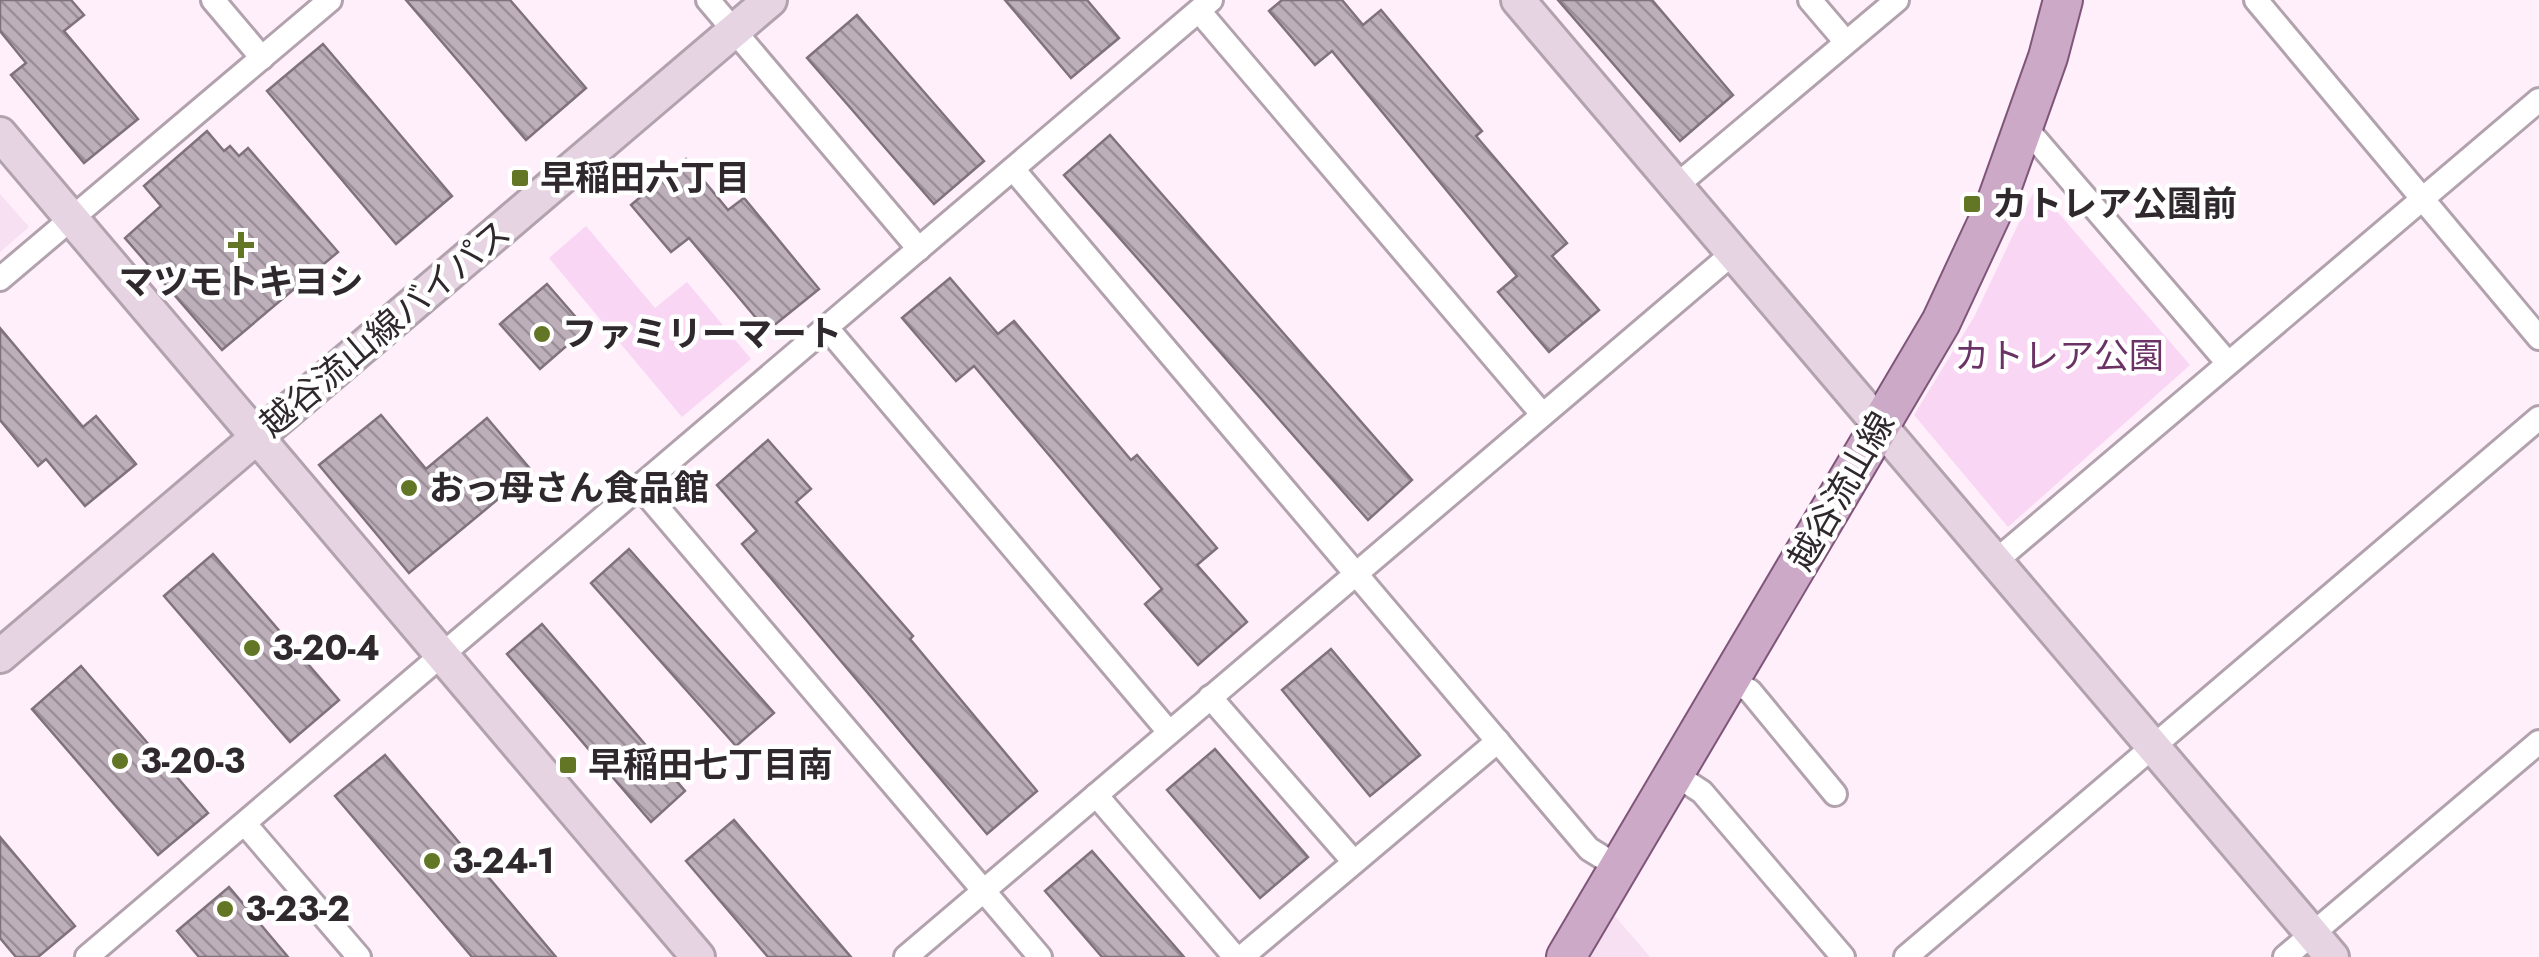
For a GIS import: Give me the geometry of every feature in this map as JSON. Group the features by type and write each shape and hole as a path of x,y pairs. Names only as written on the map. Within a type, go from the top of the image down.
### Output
{"main road":[{"name":"越谷流山線","path":"1566,957 1880,426 1969,267 2025,127 2063,0"}],"street":[{"path":"213,0 262,58"},
{"path":"0,279 330,0"},
{"path":"708,0 919,249"},
{"name":"越谷流山線バイパス","path":"0,656 770,0"},
{"path":"1518,0 2323,946"},
{"path":"1810,0 1845,42"},
{"path":"1676,186 1896,0"},
{"path":"2266,4 2422,200 2539,338"},
{"path":"87,957 1205,5 1542,414"},
{"path":"1996,560 2539,100"},
{"path":"2025,127 2227,362"},
{"path":"0,134 698,957"},
{"path":"1013,169 1589,849 1620,868"},
{"path":"906,957 1733,254"},
{"path":"827,328 1169,732"},
{"path":"1906,957 2539,418"},
{"path":"640,488 1040,957"},
{"path":"1731,680 1750,691 1835,794"},
{"path":"1210,697 1354,862"},
{"path":"1096,795 1238,957 1498,741"},
{"path":"2285,957 2323,946 2539,742"},
{"path":"1676,775 1711,802 1843,957"},
{"path":"244,824 359,957"}],"shaded area":[{"path":"0,194 29,227 0,252"},
{"path":"1614,915 1650,957 1590,957"}],"green space":[{"name":"カトレア公園","path":"2036,187 2190,365 2008,527 1914,415 1974,317"},
{"path":"586,226 655,308 687,282 751,359 682,417 549,258"}],"building":[{"path":"0,0 71,0 84,15 64,31 138,119 84,163 11,75 26,63 0,31"},
{"path":"406,0 510,0 586,88 526,140"},
{"path":"1005,0 1087,0 1119,38 1071,78"},
{"path":"1282,0 1342,0 1363,25 1381,10 1482,131 1476,136 1567,243 1552,256 1599,310 1549,352 1498,292 1517,276 1332,51 1315,65 1269,11"},
{"path":"1558,0 1652,0 1733,95 1680,141"},
{"path":"857,15 984,161 934,204 807,58"},
{"path":"323,44 452,196 396,244 267,91"},
{"path":"207,131 224,151 230,146 239,156 248,148 338,252 222,350 125,238 161,206 144,186"},
{"path":"1110,135 1412,480 1368,520 1064,175"},
{"path":"686,159 728,210 744,198 819,289 767,331 689,238 671,252 631,205"},
{"path":"950,278 998,334 1014,321 1131,460 1137,455 1217,548 1197,565 1247,622 1198,665 1145,604 1162,589 974,366 956,381 902,318"},
{"path":"547,284 586,329 540,369 500,324"},
{"path":"0,328 83,427 96,416 136,464 85,506 46,459 38,466 0,420"},
{"path":"381,415 426,469 487,418 532,471 409,573 319,465"},
{"path":"768,440 811,489 796,502 913,636 910,639 1037,791 987,834 742,544 757,531 717,485"},
{"path":"629,549 774,713 736,746 591,583"},
{"name":"3-20-4","path":"213,554 339,700 290,742 164,596"},
{"path":"542,624 685,791 651,822 507,654"},
{"path":"1331,649 1420,755 1370,796 1282,690"},
{"name":"3-20-3","path":"81,666 208,813 158,855 32,709"},
{"path":"1215,749 1308,857 1260,898 1167,790"},
{"name":"3-24-1","path":"385,755 556,957 472,957 335,796"},
{"path":"734,820 851,957 768,957 686,861"},
{"path":"0,837 75,926 38,957 16,957 0,938"},
{"path":"1092,851 1184,957 1102,957 1045,891"},
{"name":"3-23-2","path":"229,887 288,957 199,957 177,931"}],"place":[{"name":"早稲田六丁目","path":"520,178"},
{"name":"カトレア公園前","path":"1972,204"},
{"name":"マツモトキヨシ","path":"241,245"},
{"name":"ファミリーマート","path":"542,334"},
{"name":"おっ母さん食品館","path":"409,488"},
{"name":"3-20-4","path":"252,648"},
{"name":"3-20-3","path":"120,761"},
{"name":"早稲田七丁目南","path":"568,765"},
{"name":"3-24-1","path":"432,861"},
{"name":"3-23-2","path":"225,909"}]}
